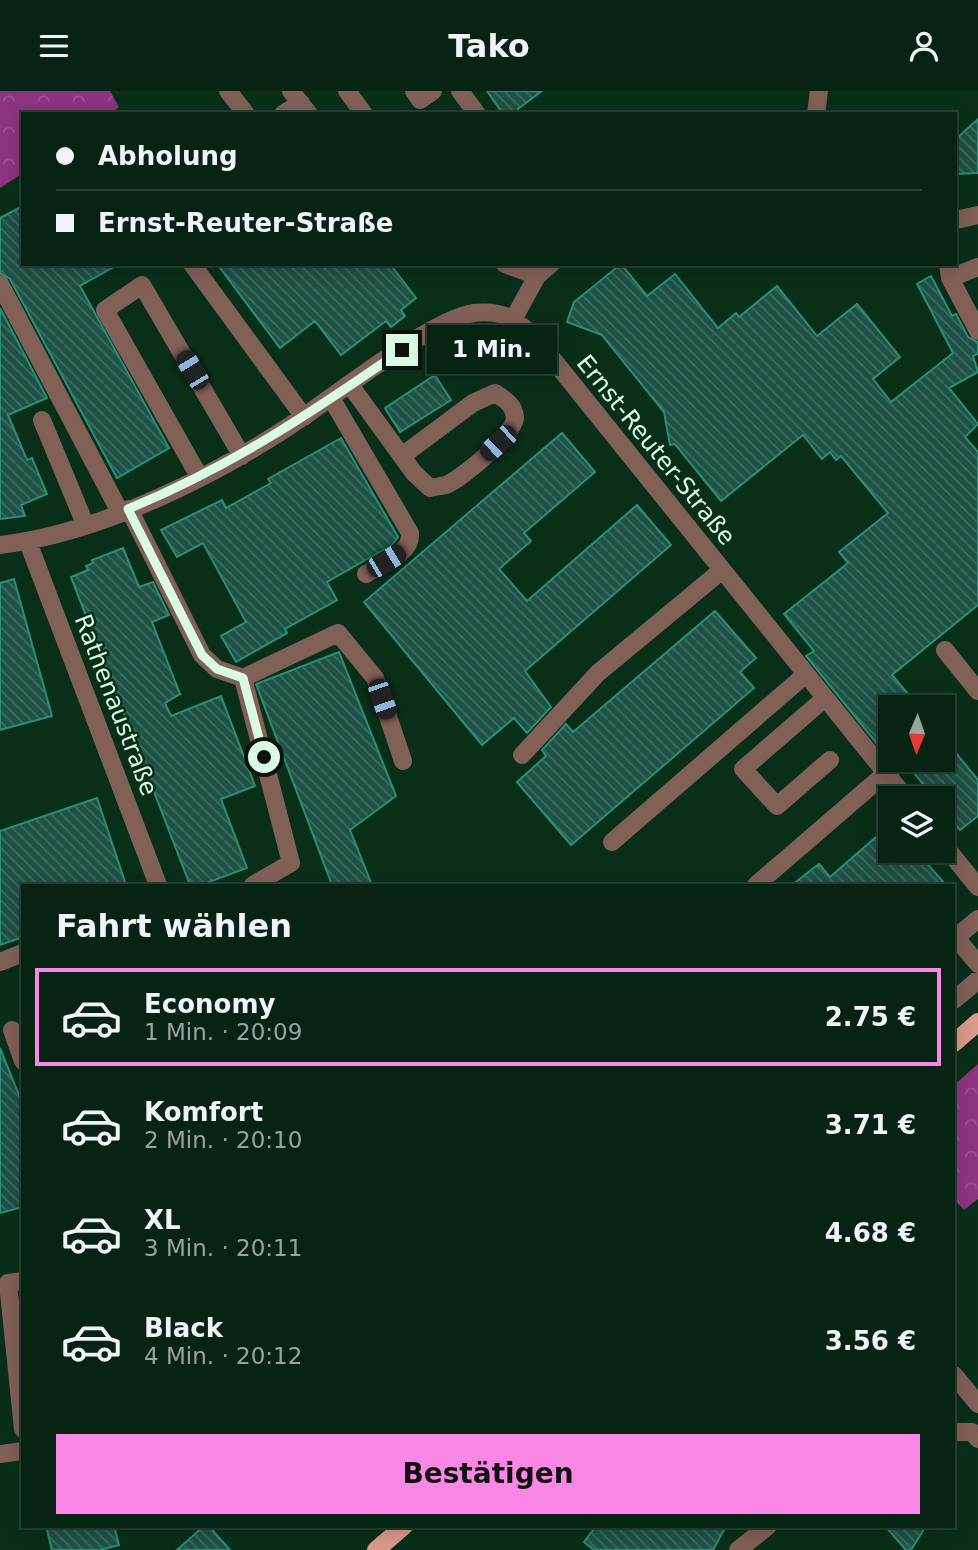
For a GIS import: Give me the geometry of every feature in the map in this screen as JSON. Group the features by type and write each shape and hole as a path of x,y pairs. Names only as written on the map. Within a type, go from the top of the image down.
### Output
{"main road":[{"path":"955,1042 978,1022"},
{"path":"376,1550 402,1528"}],"street":[{"path":"228,91 244,112"},
{"path":"347,91 363,112"},
{"path":"414,91 420,100 433,91"},
{"path":"460,91 476,112"},
{"path":"816,112 819,91"},
{"path":"957,220 978,215"},
{"path":"193,266 304,417"},
{"path":"0,545 28,542 85,524 200,478 242,456 451,321 472,313 491,313 514,318 544,270 518,266"},
{"path":"978,267 949,271 978,331"},
{"path":"0,284 202,655 217,669 243,678 338,633 375,678 403,761"},
{"path":"200,478 105,310 142,285 242,456"},
{"name":"Ernst-Reuter-Straße","path":"514,318 542,346 824,699 897,786"},
{"path":"350,385 402,456 430,488 447,484 470,469 512,430 515,417 509,402 495,393 472,403 402,456"},
{"path":"331,398 410,533 411,542 406,549 366,573"},
{"path":"42,419 85,524"},
{"name":"Rathenaustraße","path":"28,542 158,884"},
{"path":"522,755 598,673 721,571"},
{"path":"945,650 978,691"},
{"path":"612,842 805,675"},
{"path":"243,678 291,863 255,884"},
{"path":"824,699 743,769 776,806 830,760"},
{"path":"757,884 887,773"},
{"path":"955,858 978,885"},
{"path":"978,919 955,938 978,964"},
{"path":"0,962 21,954"},
{"path":"955,999 978,980"},
{"path":"12,1030 21,1055"},
{"path":"21,1281 8,1283 21,1410"},
{"path":"955,1376 978,1404"},
{"path":"955,1432 975,1435 978,1412"},
{"path":"0,1454 21,1451"},
{"path":"738,1550 766,1528"}],"green space":[{"path":"0,91 110,91 119,107 113,112 21,112 21,174 0,188"},
{"path":"978,1064 978,1199 964,1210 955,1200 955,1084"}],"building":[{"path":"487,91 542,91 518,109 518,112 502,112"},
{"path":"978,119 978,173 957,174 957,138"},
{"path":"21,207 21,266 115,266 80,286 169,448 117,478 10,279 0,273 0,218"},
{"path":"218,266 392,266 416,298 401,310 405,316 391,327 386,321 341,355 315,321 280,348"},
{"path":"619,266 623,266 647,296 675,274 718,328 736,313 739,317 777,286 817,336 857,304 900,357 873,379 891,402 953,353 917,284 931,276 952,316 956,314 968,337 978,342 978,354 973,356 978,372 949,388 978,424 965,437 978,452 978,605 892,675 909,695 878,695 878,745 806,656 814,651 784,614 848,563 839,552 888,513 841,456 836,460 830,452 822,459 803,435 721,501 675,444 670,445 664,412 602,335 567,322 574,302"},
{"path":"0,308 47,398 8,415 27,460 32,458 47,494 21,505 25,516 0,519"},
{"path":"435,375 451,400 400,432 385,408"},
{"path":"562,433 595,472 524,533 531,541 499,569 527,601 637,505 671,545 525,671 551,707 527,733 514,718 482,745 364,602"},
{"path":"341,438 398,537 392,545 327,582 337,600 285,629 287,633 236,662 221,636 246,622 203,543 177,557 161,530 222,500 226,508 271,483 268,479"},
{"path":"123,548 139,587 153,582 169,615 152,622 180,694 165,703 171,716 221,696 255,786 221,799 247,868 204,884 190,884 71,577 88,570 86,566 93,563 92,560"},
{"path":"14,579 52,716 0,730 0,583"},
{"path":"715,611 756,658 740,672 754,688 571,845 517,782 546,756 542,750 566,724 573,732"},
{"path":"339,652 396,796 350,830 372,884 332,884 256,684"},
{"path":"956,753 978,780 978,816 960,830 955,824 955,786 924,786 913,772 956,772"},
{"path":"97,798 126,884 21,884 21,938 0,945 0,831"},
{"path":"878,835 878,863 927,863 945,884 793,884 819,864 830,877"},
{"path":"0,1048 21,1100 21,1208 0,1213"},
{"path":"46,1528 115,1528 119,1545 100,1550 52,1550"},
{"path":"202,1528 211,1528 230,1550 177,1550"},
{"path":"594,1528 725,1528 713,1550 594,1550 584,1542"},
{"path":"887,1528 925,1528 911,1550 906,1550"}],"route":[{"path":"264,757 243,678 217,669 202,655 128,509 200,478 264,443 402,350"}]}
